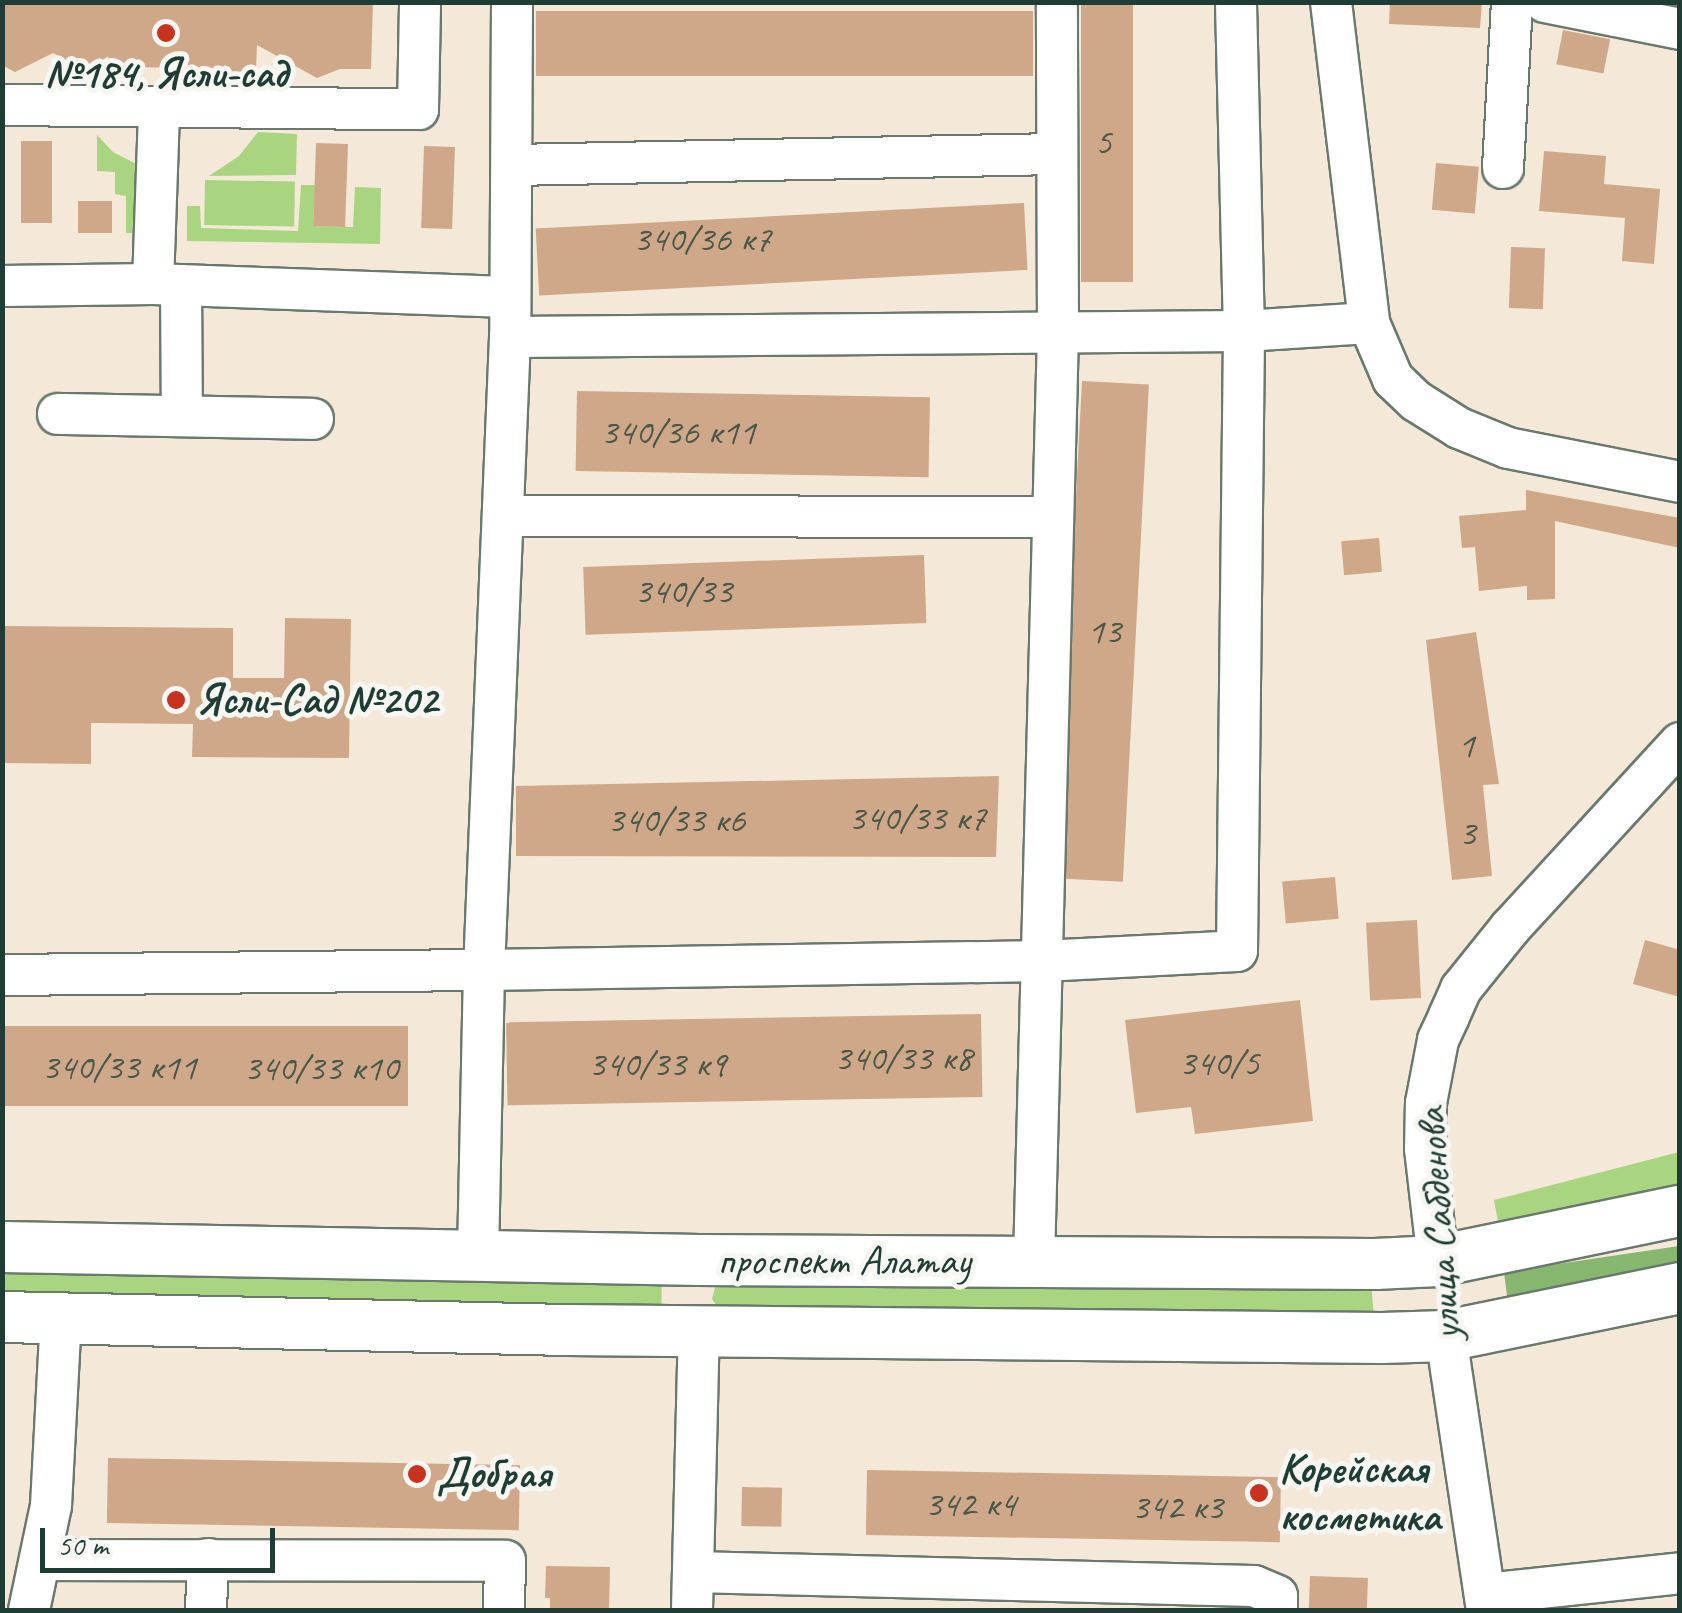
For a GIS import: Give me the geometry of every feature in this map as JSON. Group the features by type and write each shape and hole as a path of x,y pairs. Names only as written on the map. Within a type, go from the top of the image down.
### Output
{"main road":[{"name":"проспект Алатау","path":"2,1247 700,1260 1438,1261 1680,1211"},
{"path":"700,1260 700,1331"},
{"name":"улица Сабденова","path":"1438,1261 1446,1336"},
{"name":"проспект Алатау","path":"2,1318 700,1331 1446,1336 1680,1288"}],"street":[{"path":"2,105 418,108 420,2"},
{"path":"478,1256 484,970 510,337 512,2"},
{"path":"1034,1262 1058,332 1057,2"},
{"path":"2,975 1042,962 1236,951 1244,331 1236,2"},
{"path":"1331,2 1369,324 1392,380 1416,401 1459,428 1508,448 1680,482"},
{"path":"1504,168 1512,2"},
{"path":"1545,2 1680,29"},
{"path":"159,108 167,284 182,416"},
{"path":"513,165 1055,154"},
{"path":"2,286 167,284 510,297"},
{"path":"510,337 1244,331 1369,324"},
{"path":"58,414 313,419"},
{"path":"504,516 1053,517"},
{"name":"улица Сабденова","path":"1438,1261 1425,1149 1426,1103 1438,1040 1448,1016 1461,989 1510,928 1680,743"},
{"path":"28,1610 51,1506 61,1318"},
{"path":"700,1331 692,1592 1038,1595 1254,1586 1277,1596 1277,1610"},
{"name":"улица Сабденова","path":"1446,1336 1486,1602"},
{"path":"206,1610 208,1559"},
{"path":"40,1560 505,1561 504,1610"},
{"path":"1486,1602 1680,1572"}],"green space":[{"path":"258,132 297,134 296,175 209,176 239,156"},
{"path":"97,135 113,152 148,170 147,233 126,233 126,196 115,194 115,172 97,171"},
{"path":"205,180 295,182 294,227 204,225"},
{"path":"301,185 315,185 313,226 353,227 355,187 381,188 380,244 187,241 187,206 200,206 201,228 298,231"},
{"path":"1679,1152 1679,1187 1499,1227 1494,1200"},
{"path":"1679,1246 1679,1273 1508,1304 1504,1272"},
{"path":"3,1265 662,1277 661,1313 2,1302"},
{"path":"1371,1281 1374,1318 721,1312 712,1299 716,1284"}],"building":[{"path":"2,2 373,2 371,69 340,69 317,78 257,45 256,70 238,76 219,68 109,67 93,74 53,53 15,72 2,65"},
{"path":"1081,2 1133,2 1133,282 1081,282"},
{"path":"1390,2 1482,2 1480,28 1389,24"},
{"path":"536,11 1033,11 1033,76 536,76"},
{"path":"1563,30 1610,39 1603,74 1556,64"},
{"path":"21,141 52,141 52,223 21,223"},
{"path":"316,143 348,144 345,227 313,226"},
{"path":"424,146 455,147 452,229 421,228"},
{"path":"1544,151 1606,156 1604,184 1660,189 1654,264 1622,261 1625,218 1539,211"},
{"path":"1436,163 1479,167 1475,214 1432,210"},
{"path":"78,201 112,201 112,233 78,233"},
{"path":"1024,203 1028,270 539,296 536,229"},
{"path":"1511,247 1545,248 1543,309 1509,308"},
{"path":"1082,381 1149,385 1123,882 1056,878"},
{"path":"577,391 930,397 929,477 576,471"},
{"path":"1526,490 1680,518 1680,548 1555,521 1555,599 1527,600 1527,586 1479,591 1475,547 1462,548 1459,516 1526,510"},
{"path":"1379,538 1382,572 1344,575 1341,541"},
{"path":"924,555 926,623 586,635 583,567"},
{"name":"Ясли-Сад №202","path":"285,618 351,619 349,758 192,757 193,724 91,723 91,764 2,763 2,626 233,628 233,678 284,678"},
{"path":"1476,632 1499,784 1483,785 1492,876 1452,880 1426,640"},
{"path":"999,776 996,857 516,856 516,786"},
{"path":"1335,877 1339,919 1286,923 1282,882"},
{"path":"1417,920 1421,998 1370,1001 1366,923"},
{"path":"1645,940 1680,950 1680,997 1633,984"},
{"path":"1300,1000 1313,1121 1195,1134 1191,1107 1136,1113 1125,1020"},
{"path":"981,1014 982,1097 508,1105 506,1022"},
{"path":"2,1026 408,1026 408,1106 2,1106"},
{"path":"108,1458 520,1465 519,1530 107,1523"},
{"path":"867,1470 1281,1477 1280,1542 866,1535"},
{"path":"742,1487 782,1488 781,1527 741,1526"},
{"path":"546,1566 610,1567 609,1610 550,1610 550,1598 545,1598"},
{"path":"1310,1576 1368,1578 1367,1610 1309,1608"}],"place":[{"name":"№184, Ясли-сад","path":"166,33"},
{"name":"Ясли-Сад №202","path":"176,700"},
{"name":"Добрая","path":"417,1474"},
{"name":"Корейская косметика","path":"1259,1493"}]}
